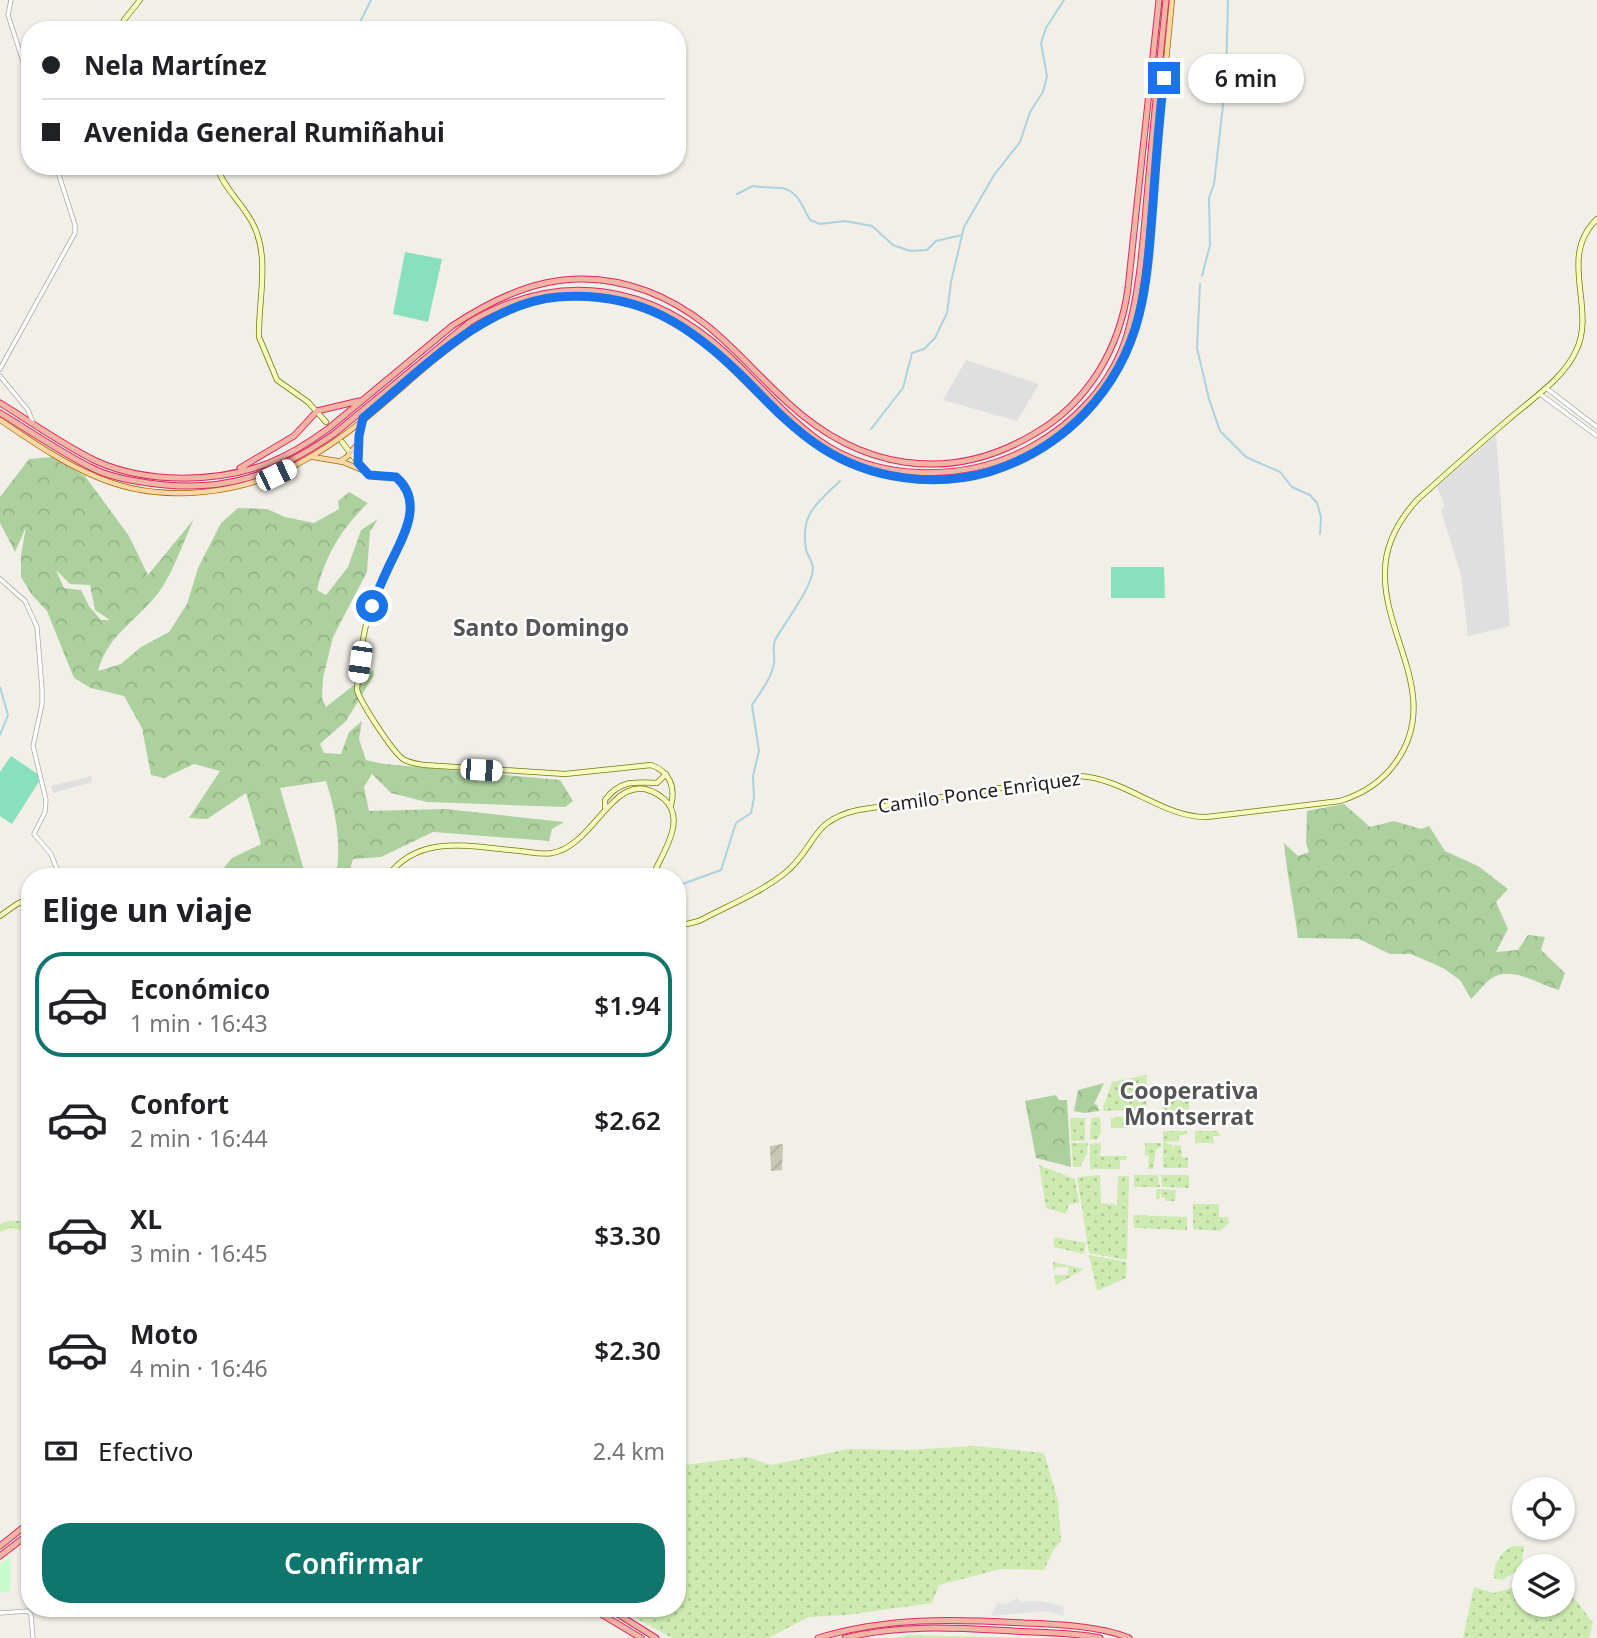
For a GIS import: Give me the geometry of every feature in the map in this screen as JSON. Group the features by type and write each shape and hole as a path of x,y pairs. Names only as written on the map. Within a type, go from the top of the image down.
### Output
{"highway":[{"path":"0,403 95,460 113,467 169,477 233,472 266,464 300,448 329,428 452,326 496,299 521,288 549,282 600,281 646,291 696,316 723,337 804,416 829,435 850,446 891,460 944,465 989,455 1016,445 1041,430 1076,401 1101,368 1119,330 1128,288 1159,0"},
{"path":"0,413 93,468 117,478 168,486 199,486 241,480 269,472 334,434 470,322 492,309 538,294 588,291 640,299 669,311 697,329 728,355 808,432 846,455 894,470 929,473 993,464 1017,455 1048,438 1075,416 1107,377 1126,338 1136,293 1166,0"},
{"path":"233,472 295,436 317,411 363,400"},
{"path":"0,1546 21,1529"},
{"path":"0,1556 21,1540"},
{"path":"606,1617 641,1638"},
{"path":"622,1617 656,1638"},
{"path":"818,1638 864,1625 953,1619 1064,1625 1129,1638"},
{"path":"845,1638 880,1631 916,1629 1055,1632 1100,1638"}],"main road":[{"path":"124,21 140,0"},
{"path":"0,420 93,476 149,491 186,493 235,487 276,475 312,456 458,340 492,318 514,307 558,297 610,299 642,305 677,322 714,349 803,435 838,458 853,464 884,474 926,480 973,476 1020,460 1069,429 1096,401 1116,374 1136,323 1151,227 1172,0"},
{"path":"220,175 252,222 259,238 262,253 259,337 263,350 277,380 327,422"},
{"name":"Camilo Ponce Enrìquez","path":"686,924 699,921 772,882 791,868 826,822 838,815 858,810 1079,776 1098,778 1182,813 1200,817 1346,799 1365,791 1384,777 1398,760 1410,734 1413,717 1412,688 1385,578 1386,558 1395,531 1417,500 1566,368 1581,339 1583,326 1577,271 1578,254 1585,235 1597,219"},
{"path":"336,460 346,458 355,449 363,418"},
{"path":"342,442 362,470"},
{"path":"358,442 358,463"},
{"path":"312,456 336,460 375,476 396,477 407,490 411,502 404,535 367,620 357,690 374,721 401,757 424,765 531,773 565,774 651,765 666,774 673,789 670,805 673,820 671,839 656,868"},
{"path":"606,808 605,800 621,785 634,781 657,783 666,774"},
{"path":"394,868 412,853 439,845 556,852 582,838 622,793 635,789 652,791 670,805"},
{"path":"0,916 21,902"}],"street":[{"path":"11,0 8,15 21,55"},
{"path":"0,369 75,233 75,225 59,175"},
{"path":"0,376 28,410 33,423"},
{"path":"1545,387 1597,427"},
{"path":"1539,393 1597,436"},
{"path":"0,579 25,601 37,627 42,697 33,746 46,800 45,813 34,834 51,854 56,868"},
{"path":"0,1613 21,1610"},
{"path":"31,1617 33,1638"}],"shaded area":[{"path":"966,360 1039,384 1017,421 943,400"},
{"path":"1496,435 1510,626 1468,636 1461,575 1441,510 1445,506 1437,487"},
{"path":"91,776 92,782 53,793 51,786"},
{"path":"783,1144 782,1170 771,1171 770,1146"},
{"path":"1017,1598 1022,1603 1041,1601 1063,1606 1064,1616 1047,1611 991,1616 997,1603 1007,1604"}],"green space":[{"path":"405,252 442,259 428,322 393,314"},
{"path":"52,457 85,476 129,536 148,575 194,519 174,566 159,592 108,647 98,671 121,664 141,647 169,632 187,604 198,568 221,523 238,508 267,509 285,517 314,523 339,509 338,501 349,492 368,503 336,542 317,590 326,595 348,567 361,530 378,519 370,531 367,572 333,637 323,678 322,698 326,707 373,670 374,675 346,721 320,744 324,753 341,754 349,732 362,721 359,739 366,760 384,764 560,780 573,801 565,807 427,802 391,793 372,774 364,787 369,811 445,809 564,822 552,829 549,841 433,832 381,857 353,859 350,868 336,868 337,828 326,781 280,788 303,868 224,868 232,858 261,844 246,793 207,819 189,818 220,771 194,764 164,778 151,775 142,728 124,696 91,688 74,678 47,611 32,595 21,577 21,555 26,527 15,552 0,523 0,497 29,459","holes":["56,570 70,584 90,585 95,610 110,620 101,620 89,606 81,590 64,588"]},
{"path":"1111,567 1164,567 1165,598 1111,598"},
{"path":"11,756 42,777 12,824 0,816 0,772"},
{"path":"1344,804 1370,827 1394,821 1421,829 1429,826 1445,851 1478,866 1508,889 1496,902 1508,929 1496,952 1518,950 1528,935 1545,937 1541,950 1565,973 1559,990 1526,977 1508,974 1492,978 1471,999 1460,980 1443,968 1411,954 1390,954 1359,939 1298,938 1284,843 1298,856 1309,852 1306,843 1307,811"},
{"path":"1147,1075 1146,1109 1104,1111 1112,1082"},
{"path":"1104,1083 1094,1104 1099,1111 1074,1111 1078,1090"},
{"path":"1056,1095 1059,1100 1067,1100 1071,1167 1036,1158 1025,1101"},
{"path":"1163,1098 1189,1100 1189,1112 1162,1110"},
{"path":"1128,1116 1128,1128 1111,1128 1111,1118"},
{"path":"1100,1117 1101,1132 1097,1140 1090,1139 1091,1118"},
{"path":"1070,1118 1085,1118 1085,1141 1071,1141"},
{"path":"1163,1131 1187,1131 1187,1134 1179,1136 1179,1141 1164,1142 1172,1145 1172,1150 1174,1145 1181,1146 1182,1157 1188,1158 1188,1168 1163,1168 1163,1157 1168,1157 1163,1156"},
{"path":"1195,1131 1218,1131 1220,1136 1213,1136 1214,1143 1195,1143"},
{"path":"1071,1143 1088,1143 1087,1154 1080,1167 1073,1167"},
{"path":"1101,1143 1100,1156 1127,1156 1126,1160 1120,1160 1120,1169 1090,1169 1090,1144"},
{"path":"1145,1143 1161,1143 1161,1148 1156,1149 1153,1169 1148,1169 1149,1156 1145,1155"},
{"path":"1039,1165 1075,1179 1079,1203 1069,1204 1066,1214 1046,1208"},
{"path":"1100,1175 1101,1203 1117,1205 1118,1176 1129,1176 1127,1260 1089,1253 1077,1177"},
{"path":"1134,1175 1158,1175 1160,1187 1134,1187"},
{"path":"1161,1175 1189,1175 1189,1188 1162,1187"},
{"path":"1156,1189 1176,1190 1175,1201 1162,1198 1161,1190 1160,1199 1156,1199"},
{"path":"1193,1204 1219,1204 1219,1217 1228,1217 1229,1223 1220,1231 1193,1229"},
{"path":"1133,1215 1187,1217 1187,1230 1134,1228"},
{"path":"21,1221 21,1230 10,1228 0,1232 0,1224"},
{"path":"1054,1237 1086,1243 1084,1254 1054,1247"},
{"path":"1089,1255 1127,1262 1126,1278 1097,1291"},
{"path":"1053,1262 1084,1269 1056,1285 1054,1275 1068,1275 1069,1267 1056,1267 1054,1272"},
{"path":"975,1446 1044,1453 1058,1501 1061,1541 1044,1570 1001,1569 939,1585 932,1603 847,1615 809,1617 768,1638 672,1638 634,1617 686,1617 686,1465 747,1457 771,1465 848,1449 906,1450"},
{"path":"1524,1546 1523,1554 1512,1554 1512,1574 1502,1580 1494,1578 1499,1559 1510,1547"},
{"path":"11,1557 10,1593 0,1592 0,1564"},
{"path":"1474,1587 1494,1593 1512,1588 1512,1617 1575,1617 1575,1599 1593,1623 1589,1638 1463,1638"},
{"path":"909,1635 1039,1638 895,1638"}],"waterway":[{"path":"360,21 371,0"},
{"path":"871,429 903,388 912,353 924,349 935,338 947,313 964,227 994,175 1020,142 1030,112 1043,92 1047,76 1041,43 1046,28 1064,0"},
{"path":"1202,276 1210,245 1209,198 1214,184 1226,79 1228,0"},
{"path":"737,194 753,186 787,189 799,200 810,220 820,224 845,221 872,226 893,245 910,251 927,250 936,241 962,235"},
{"path":"1200,284 1197,348 1220,431 1246,457 1280,472 1292,487 1310,495 1317,503 1321,517 1320,534"},
{"path":"686,883 721,870 736,823 751,813 754,798 753,776 759,751 752,705 773,668 775,640 811,577 813,566 805,537 808,518 818,503 840,481"},
{"path":"0,687 8,715 0,735"}],"district":[{"name":"Santo Domingo","path":"541,628"},
{"name":"Cooperativa Montserrat","path":"1189,1104"}],"route":[{"path":"372,606 404,535 411,502 407,490 396,477 369,475 358,463 357,449 363,418 471,331 514,307 533,301 558,297 587,297 631,302 677,322 714,349 803,435 838,458 884,474 926,480 965,477 1012,464 1047,445 1079,420 1109,385 1132,336 1139,314 1146,270 1164,78"}]}
